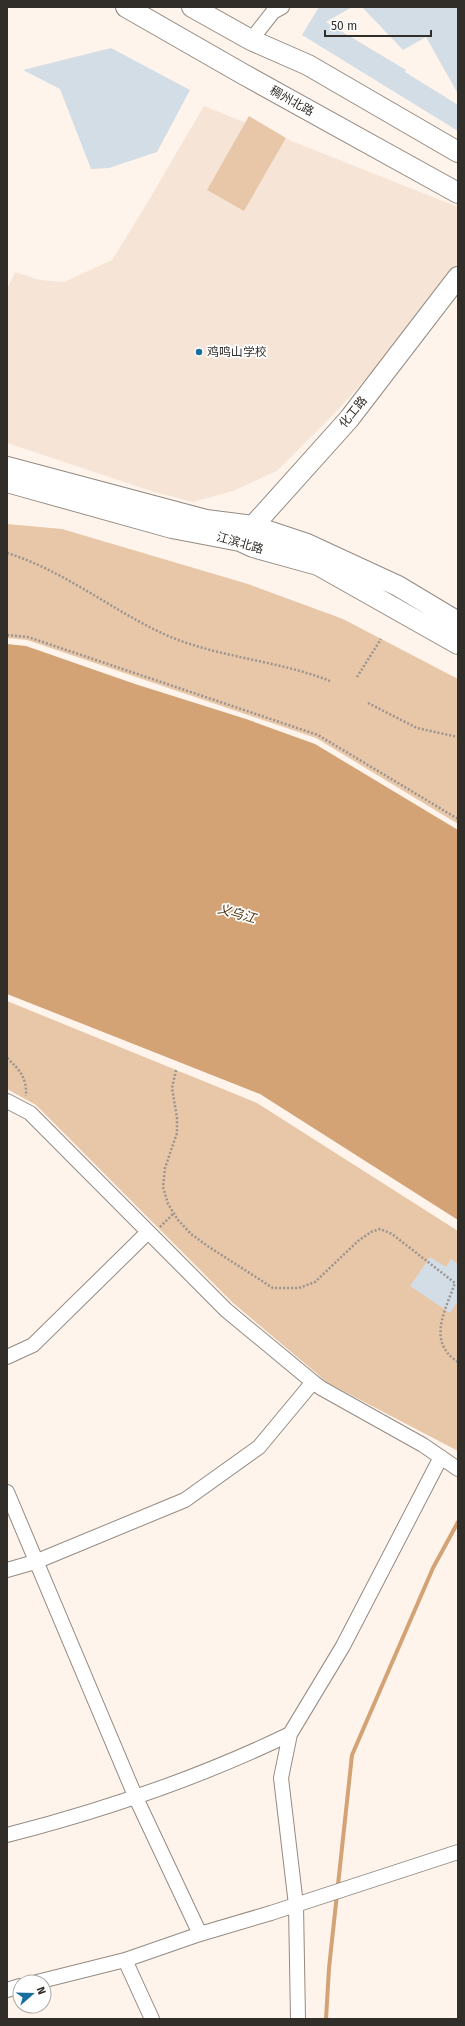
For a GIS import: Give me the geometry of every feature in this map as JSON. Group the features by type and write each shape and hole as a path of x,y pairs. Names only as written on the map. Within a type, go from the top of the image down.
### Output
{"main road":[{"name":"稠州北路","path":"126,7 243,74 458,193"},
{"path":"192,7 251,40 308,65 458,152"},
{"name":"化工路","path":"253,536 349,418 458,277"},
{"name":"化工路","path":"253,536 458,298"},
{"name":"江滨北路","path":"7,467 206,520 253,536 318,565 458,644"},
{"name":"江滨北路","path":"7,482 172,528 253,536 307,544 398,586 458,622"}],"street":[{"path":"251,40 273,12 282,7"},
{"path":"7,1101 30,1112 226,1310 313,1382 321,1388 423,1445 458,1469"},
{"path":"7,1357 33,1345 148,1232"},
{"path":"7,1570 35,1562 185,1500 260,1447 313,1382"},
{"path":"298,2019 296,1905 281,1778 290,1734 343,1646 441,1457"},
{"path":"7,1492 35,1562 136,1798 200,1934"},
{"path":"7,1835 136,1798 238,1759 290,1734"},
{"path":"52,1978 125,1960 200,1934 296,1905 458,1852"},
{"path":"125,1960 152,2019"}],"path":[{"path":"7,553 32,561 58,573 141,623 188,643 210,651 286,666 330,681"},
{"path":"7,634 28,637 318,735 458,819"},
{"path":"358,677 381,639"},
{"path":"368,704 417,728 458,737"},
{"path":"7,1058 18,1068 26,1084 25,1099"},
{"path":"176,1070 172,1088 177,1118 177,1133 165,1168 163,1187 168,1204 178,1220 191,1234 274,1288 299,1288 315,1282 358,1241 370,1232 380,1229 392,1234 455,1283 440,1330 443,1347 451,1358 458,1362"}],"shaded area":[{"name":"鸡鸣山学校","path":"204,106 458,207 458,277 334,414 277,471 233,491 193,502 154,492 7,443 7,289 15,272 40,280 64,282 112,260"},
{"path":"249,116 286,138 244,211 207,190"},
{"path":"7,524 62,529 248,584 343,619 458,679 458,824 316,738 27,640 7,638"},
{"path":"7,1001 257,1103 458,1231 458,1451 328,1383 233,1303 36,1105 7,1089"}],"water":[{"name":"义乌江","path":"7,644 26,646 135,684 246,719 315,744 458,830 458,1220 260,1094 7,994"}],"building":[{"path":"319,7 352,7 326,22 406,70 405,72 458,105 458,131 302,35"},
{"path":"362,7 458,7 458,94 426,37 403,50"},
{"path":"111,48 190,90 157,152 109,168 91,169 60,89 23,70"},
{"path":"430,1257 446,1267 451,1259 458,1264 458,1301 450,1313 410,1286"}],"waterway":[{"path":"326,2019 329,1968 352,1755 433,1568 458,1522"}],"place":[{"name":"鸡鸣山学校","path":"199,352"}]}
